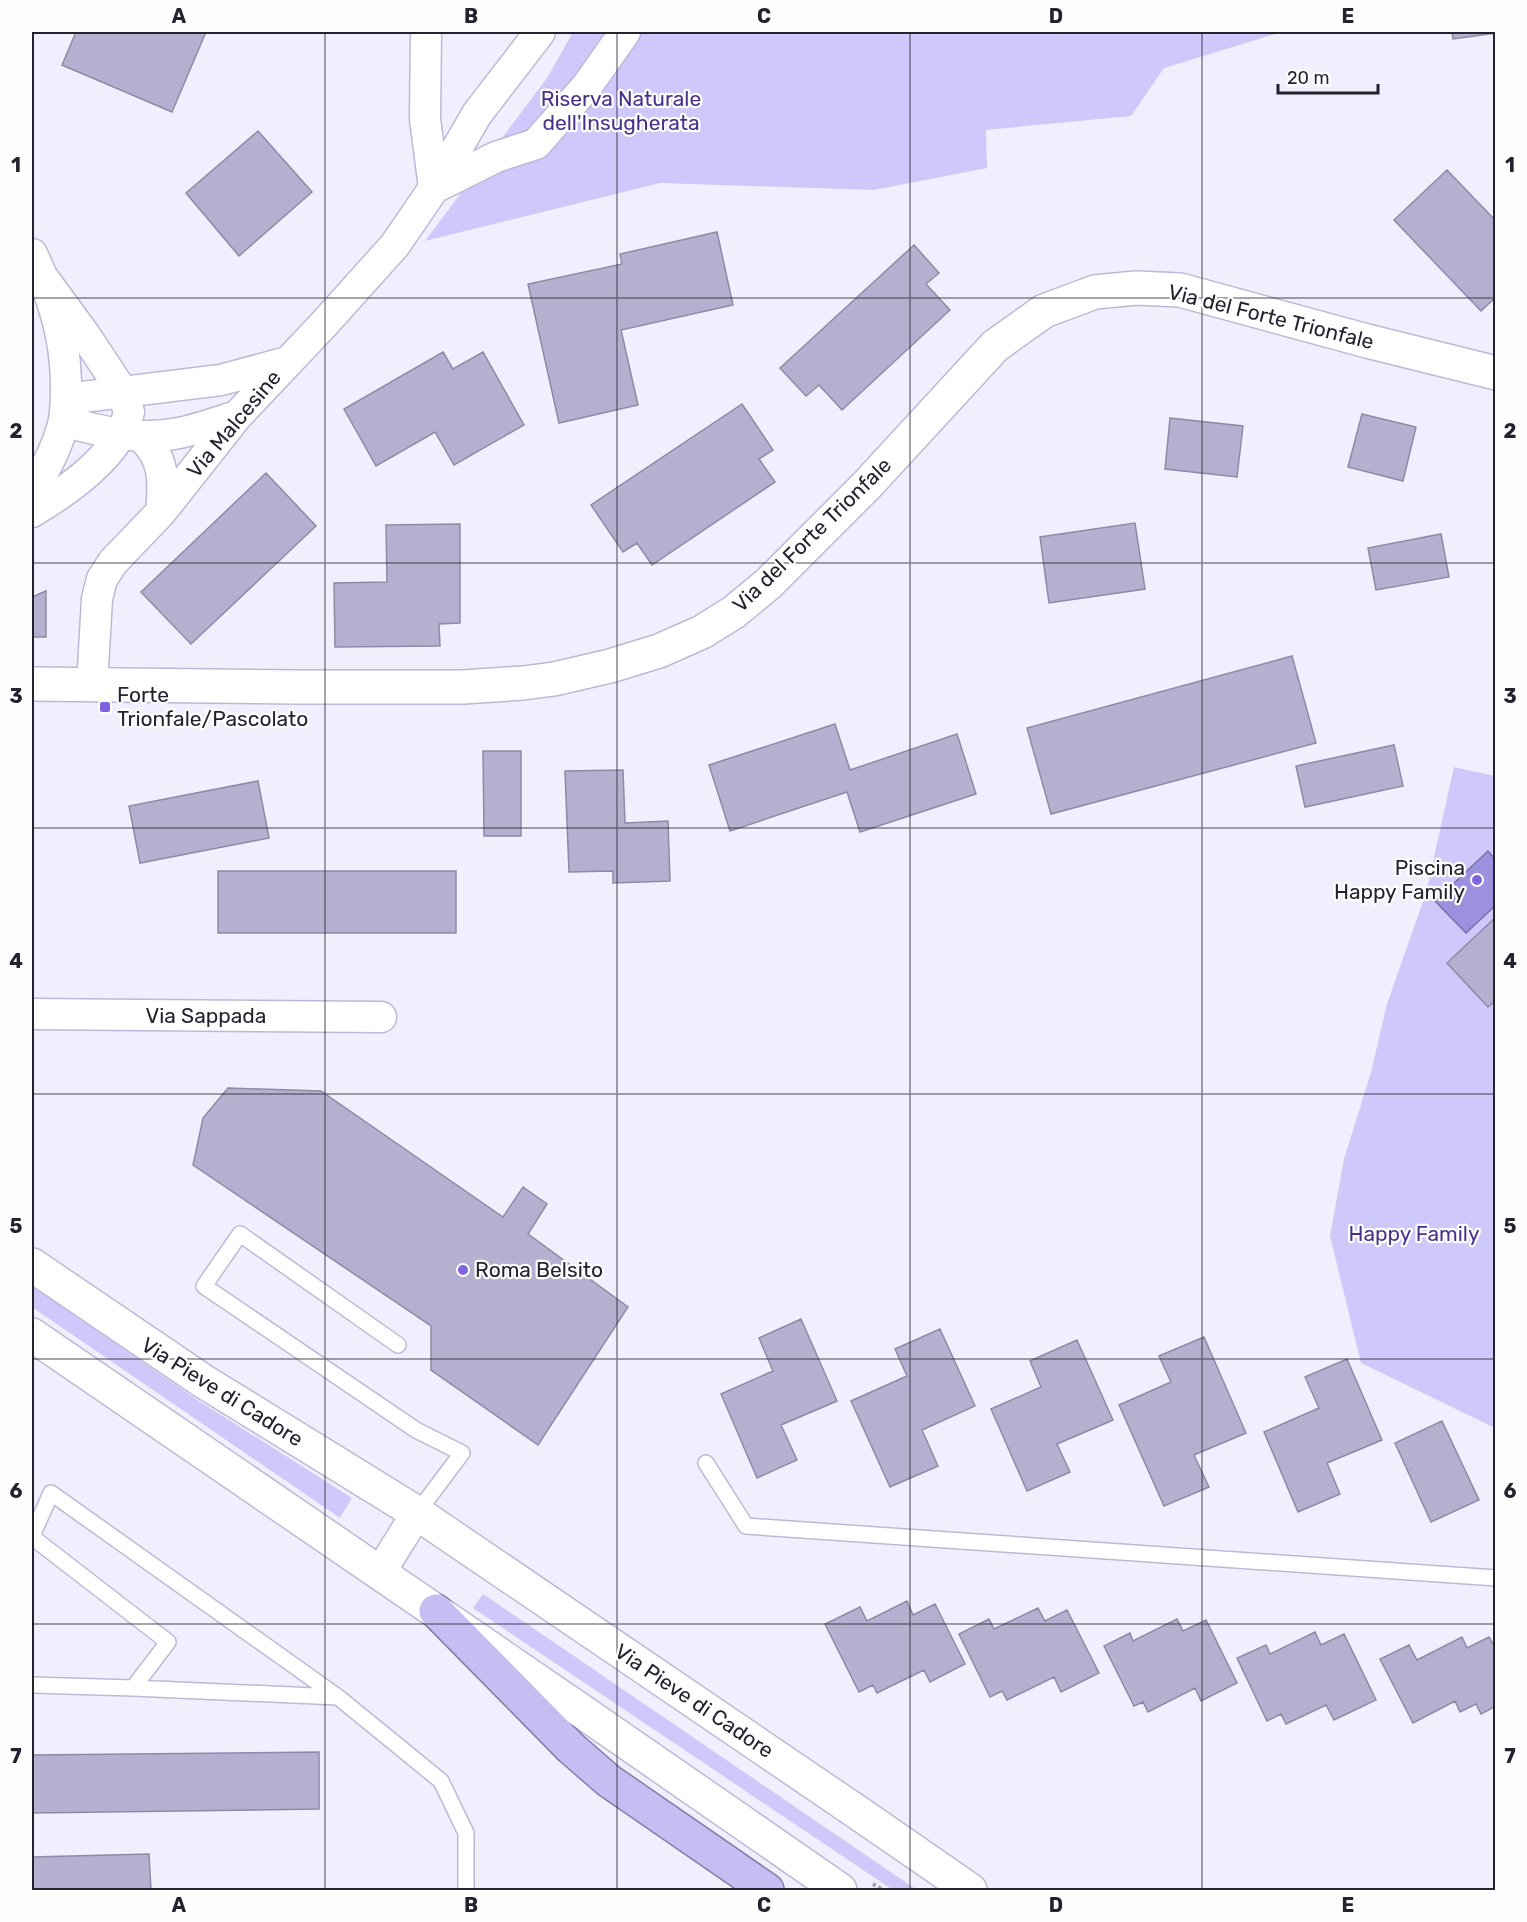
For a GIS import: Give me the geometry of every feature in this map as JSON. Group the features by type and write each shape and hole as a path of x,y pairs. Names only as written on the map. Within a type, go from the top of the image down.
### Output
{"highway":[{"path":"436,1611 558,1735 601,1774 643,1806 768,1890"}],"street":[{"path":"426,32 425,120 434,188"},
{"name":"Via Malcesine","path":"92,685 97,599 102,579 112,562 161,512 237,416 395,245 434,188 477,114 540,32"},
{"name":"Via Malcesine","path":"434,188 496,157 536,144 587,86 625,32"},
{"path":"38,266 122,391 129,412 130,435"},
{"path":"32,492 51,456 65,410 66,365 61,329 55,306 38,266"},
{"name":"Via del Forte Trionfale","path":"32,684 430,687 523,684 584,673 659,651 702,632 734,612 768,584 867,485 995,346 1044,311 1095,292 1136,288 1180,290 1377,344 1496,373"},
{"path":"65,410 122,391 221,380 287,362"},
{"path":"65,410 130,435 158,455 163,474 161,512"},
{"path":"32,512 51,500 130,435 177,434 237,416"},
{"name":"Via Sappada","path":"32,1014 381,1017"},
{"name":"Via Pieve di Cadore","path":"32,1265 203,1381 417,1513 848,1805 969,1890"},
{"path":"32,1335 840,1890"},
{"path":"379,1574 417,1513"}],"lane":[{"path":"398,1345 240,1234 204,1286 416,1430 462,1453 417,1513"},
{"path":"706,1463 746,1526 1496,1578"},
{"path":"133,1688 168,1642 32,1536 51,1493 338,1697 441,1781 466,1833 466,1890"},
{"path":"32,1685 338,1697"}],"green space":[{"name":"Riserva Naturale dell'Insugherata","path":"573,32 1282,32 1164,68 1131,116 986,130 987,168 874,190 660,183 425,241 547,78"},
{"name":"Happy Family","path":"1454,767 1495,776 1495,1428 1361,1363 1330,1236 1344,1159 1371,1072 1387,1004 1426,893"},
{"path":"32,1286 199,1401 352,1498 340,1518 32,1307"},
{"path":"483,1594 917,1890 893,1890 473,1608"}],"shaded area":[{"name":"Piscina Happy Family","path":"1488,851 1495,859 1495,906 1466,933 1435,901"}],"building":[{"path":"76,32 206,32 172,112 62,65"},
{"path":"1452,32 1496,32 1496,33 1453,39"},
{"path":"258,131 312,192 239,256 186,193"},
{"path":"1447,170 1496,221 1496,297 1481,311 1394,220"},
{"path":"717,232 733,305 621,330 638,405 559,423 528,284 622,264 620,254"},
{"path":"914,245 939,273 926,284 950,310 842,410 819,385 806,396 780,368"},
{"path":"443,352 453,369 483,352 524,425 454,465 435,432 376,466 344,409"},
{"path":"742,404 773,450 759,459 775,482 652,565 637,543 623,552 591,505"},
{"path":"1362,414 1416,427 1403,481 1348,467"},
{"path":"1170,418 1243,426 1237,477 1165,469"},
{"path":"266,473 316,526 191,644 141,592"},
{"path":"1135,523 1145,589 1049,603 1040,537"},
{"path":"460,524 460,623 439,624 440,646 335,647 334,583 387,582 386,525"},
{"path":"1441,534 1449,577 1376,590 1368,548"},
{"path":"46,591 46,637 32,637 32,597"},
{"path":"1292,656 1316,743 1051,814 1027,728"},
{"path":"835,724 850,770 957,734 976,794 860,832 847,792 730,831 709,765"},
{"path":"1394,745 1403,786 1305,807 1296,766"},
{"path":"483,751 521,751 521,836 484,836"},
{"path":"623,770 625,823 668,821 670,881 613,883 613,871 569,872 565,771"},
{"path":"258,781 269,838 140,863 129,806"},
{"path":"218,871 456,871 456,933 218,933"},
{"path":"1496,917 1496,1000 1488,1007 1447,963"},
{"name":"Roma Belsito","path":"228,1088 321,1091 503,1217 523,1187 547,1204 528,1234 628,1307 538,1445 431,1370 431,1326 193,1165 203,1118"},
{"path":"801,1319 837,1401 781,1425 797,1460 757,1478 721,1394 773,1371 759,1338"},
{"path":"940,1329 975,1406 922,1430 938,1466 890,1487 851,1401 907,1376 895,1349"},
{"path":"1204,1337 1246,1433 1194,1455 1209,1487 1164,1506 1119,1405 1171,1382 1159,1356"},
{"path":"1077,1340 1113,1420 1057,1444 1070,1472 1027,1491 991,1409 1041,1387 1030,1361"},
{"path":"1347,1359 1382,1440 1327,1463 1340,1494 1298,1512 1264,1432 1319,1408 1305,1377"},
{"path":"1442,1421 1479,1500 1431,1522 1395,1443"},
{"path":"907,1601 913,1615 935,1604 965,1664 930,1682 924,1670 877,1693 873,1685 859,1692 825,1624 860,1607 867,1621"},
{"path":"1038,1608 1045,1621 1067,1610 1099,1673 1061,1692 1054,1677 1007,1700 1002,1691 990,1697 959,1634 989,1619 994,1629"},
{"path":"1177,1619 1183,1631 1206,1620 1237,1683 1201,1701 1195,1688 1148,1712 1143,1702 1134,1706 1104,1646 1130,1633 1133,1641"},
{"path":"1315,1632 1321,1645 1344,1634 1376,1700 1334,1720 1326,1705 1286,1724 1281,1714 1267,1721 1237,1658 1266,1645 1270,1654"},
{"path":"1462,1637 1467,1648 1489,1637 1496,1649 1496,1706 1481,1714 1476,1704 1460,1712 1455,1701 1413,1723 1380,1659 1409,1645 1417,1660"},
{"path":"319,1752 319,1809 32,1813 32,1755"},
{"path":"149,1854 151,1890 32,1890 32,1857"}],"place":[{"name":"Forte Trionfale/Pascolato","path":"105,707"},
{"name":"Piscina Happy Family","path":"1477,880"},
{"name":"Roma Belsito","path":"463,1270"}]}
